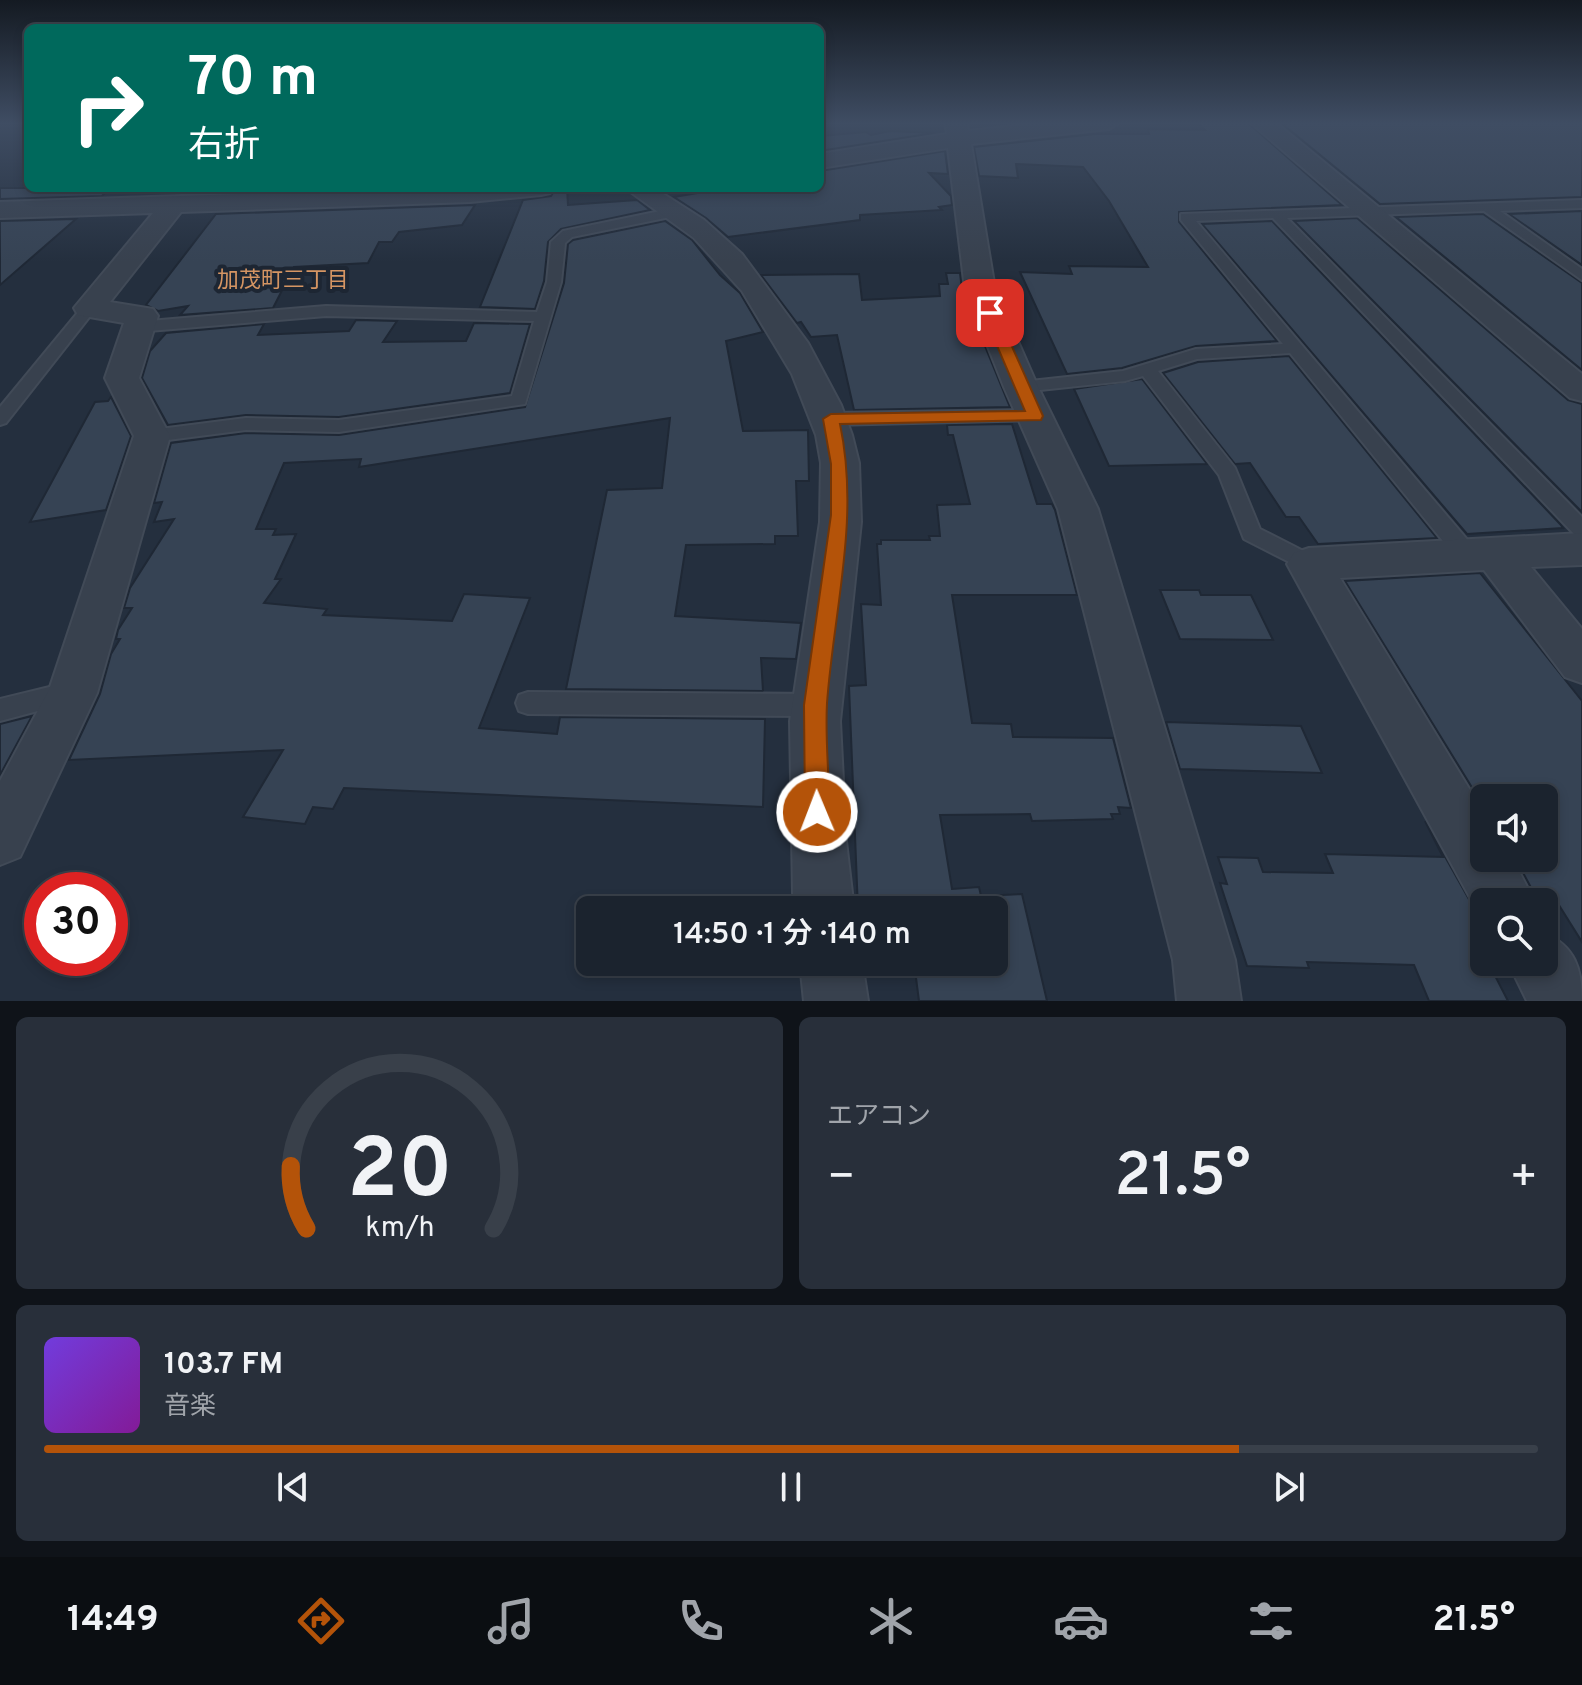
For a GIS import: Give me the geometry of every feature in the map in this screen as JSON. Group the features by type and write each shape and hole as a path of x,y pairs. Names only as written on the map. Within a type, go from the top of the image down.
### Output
{"street":[{"path":"963,169 980,289 1078,509 1204,960 1209,1001"},
{"path":"1318,169 1582,391"},
{"path":"36,209 73,192"},
{"path":"0,210 494,192"},
{"path":"643,192 709,237 731,259 759,295 814,380 831,419 840,464 840,515 816,705 818,866 822,896"},
{"path":"89,308 174,204"},
{"path":"0,838 72,693 152,436 122,378 142,316 89,308"},
{"path":"1497,888 1309,564 1582,549"},
{"path":"1482,556 1582,663"},
{"path":"833,976 836,1001"}],"lane":[{"path":"1482,556 1295,348 1186,217 1582,204"},
{"path":"1489,209 1582,276"},
{"path":"152,436 246,424 339,426 519,400 554,282 558,242 568,234 675,212"},
{"path":"1277,215 1582,530"},
{"path":"0,419 89,308"},
{"path":"137,327 326,311 544,317"},
{"path":"831,419 1028,401 1196,354 1295,348"},
{"path":"1147,369 1228,473 1251,534 1309,564"},
{"path":"0,710 72,693"},
{"path":"528,703 816,705"}],"building":[{"path":"947,169 948,174 929,173 951,196 952,205 939,207 942,210 860,215 860,220 728,237 674,197 703,192 824,192 824,170"},
{"path":"978,169 1017,169 1018,178 979,176"},
{"path":"1084,169 1300,169 1342,205 1179,212 1179,222 1277,341 1196,346 1122,368 1067,374 1020,272 1072,274 1069,266 1148,267 1109,201"},
{"path":"1337,169 1582,169 1582,197 1380,204"},
{"path":"0,188 24,188 24,192 106,192 102,196 0,199"},
{"path":"554,192 567,192 568,205 637,200 650,210 561,229 548,242 544,281 535,309 480,307 523,200 551,196"},
{"path":"475,205 462,225 399,232 392,242 379,242 368,263 294,267 273,308 180,315 188,306 158,311 146,305 216,214"},
{"path":"1582,211 1582,265 1509,214"},
{"path":"1483,214 1582,283 1582,370 1396,217"},
{"path":"1357,218 1568,400 1582,404 1582,512 1294,221"},
{"path":"76,219 0,285 0,221"},
{"path":"665,221 692,240 720,275 740,293 763,332 726,341 743,431 808,430 809,481 796,481 798,536 775,536 775,544 686,545 675,616 801,623 796,659 761,658 763,691 566,689 607,490 662,488 670,418 359,467 361,459 284,463 256,529 276,529 273,535 296,534 275,579 281,579 264,603 327,609 323,615 452,621 464,594 530,598 479,728 557,734 560,717 765,719 763,807 344,788 333,809 313,807 305,824 243,817 283,750 69,760 100,694 111,654 120,639 116,639 118,630 132,608 124,608 130,588 174,519 154,522 162,502 154,503 171,443 246,433 339,435 525,407 564,283 568,244 573,240"},
{"path":"1272,221 1563,528 1467,534 1202,224"},
{"path":"946,273 960,273 962,290 1010,407 854,410 837,335 811,337 761,275 859,274 862,300 940,296 939,284 948,284"},
{"path":"356,320 397,321 383,342 466,341 474,323 530,324 510,393 339,417 246,415 168,425 142,378 150,351 166,333 264,324 258,335 349,331"},
{"path":"1289,356 1437,538 1318,544 1299,517 1286,517 1250,463 1235,464 1163,373 1198,362"},
{"path":"1142,379 1207,464 1109,466 1074,389"},
{"path":"111,397 131,436 106,510 30,522 95,402 108,401"},
{"path":"1012,424 1037,504 1052,504 1055,510 1077,595 952,595 972,723 1011,724 1013,737 1113,738 1131,808 1118,807 1120,814 1111,814 1113,819 1032,821 1030,814 940,815 952,889 979,887 981,896 857,896 849,686 866,685 861,604 881,605 877,544 881,544 881,540 930,540 929,536 940,536 937,505 970,504 953,435 948,435 947,425"},
{"path":"1480,573 1582,701 1582,942 1558,904 1558,888 1531,888 1523,872 1558,872 1558,784 1470,784 1345,581"},
{"path":"1160,590 1199,590 1201,595 1251,595 1273,640 1180,639"},
{"path":"32,716 0,775 0,724"},
{"path":"1166,722 1301,726 1322,773 1180,769"},
{"path":"1425,821 1470,901 1470,976 1495,976 1508,1001 1429,1001 1414,965 1307,962 1309,968 1247,966 1220,883 1227,884 1218,857 1258,858 1263,872 1333,873 1325,854 1443,857"},
{"path":"1022,894 1047,1001 919,1001 916,976 1008,976 1008,896 981,896"}],"district":[{"name":"加茂町三丁目","path":"283,279"}],"route":[{"path":"817,812 816,705 840,515 840,464 831,419 1035,416 990,313"}]}
